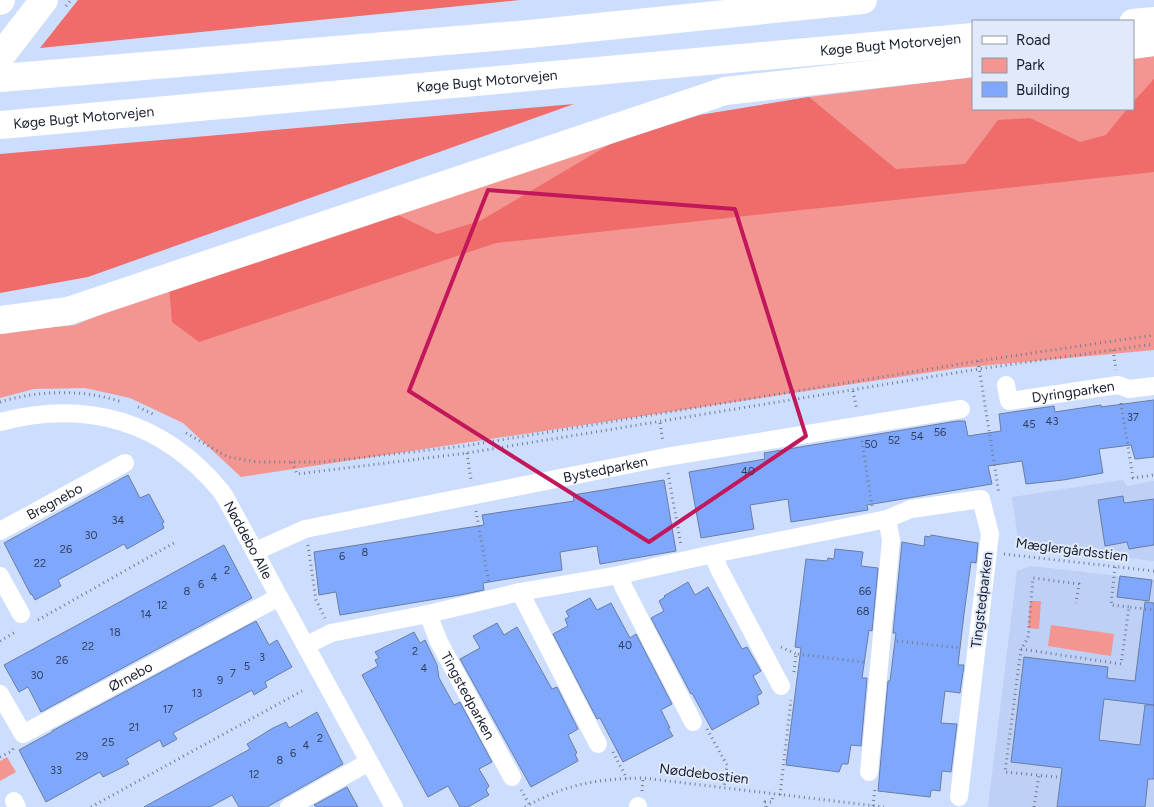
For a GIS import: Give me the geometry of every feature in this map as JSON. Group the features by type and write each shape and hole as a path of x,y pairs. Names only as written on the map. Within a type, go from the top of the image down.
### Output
{"main road":[{"path":"0,57 44,0"},
{"path":"0,78 529,34 863,0"},
{"path":"1134,22 1154,21"},
{"name":"Køge Bugt Motorvejen","path":"3,125 972,37"},
{"path":"1134,45 1154,42"},
{"path":"0,320 68,311 725,91 972,63"}],"street":[{"name":"Dyringparken","path":"1008,393 1118,385 1129,389 1154,386"},
{"name":"Bystedparken","path":"256,551 305,529 666,457 961,409"},
{"name":"Nøddebo Alle","path":"0,422 26,415 58,412 90,414 127,423 162,439 190,460 222,492 256,551 279,597 307,645 394,807"},
{"name":"Bregnebo","path":"0,531 112,463"},
{"name":"Tingstedparken","path":"307,645 331,633 428,614 520,592 619,575 881,520 911,509 981,499 990,534 959,797"},
{"path":"869,772 892,540 881,520"},
{"path":"712,554 789,687"},
{"path":"619,575 693,722"},
{"path":"0,576 28,618"},
{"path":"520,592 598,744"},
{"name":"Ørnebo","path":"0,694 23,734 279,597"},
{"name":"Tingstedparken","path":"428,614 439,642 512,777"},
{"path":"289,807 369,762"}],"path":[{"path":"180,429 228,457 257,462 322,462 464,446 968,362 1154,335"},
{"path":"292,462 297,474 467,454 979,369 1154,344"},
{"path":"1118,385 1133,478 1154,476"},
{"path":"0,402 13,398 45,394 77,393 110,398 148,411 156,416"},
{"path":"961,409 1008,393"},
{"path":"660,423 685,560"},
{"path":"859,426 881,520"},
{"path":"467,454 492,599"},
{"path":"305,529 316,600 331,633"},
{"path":"28,618 174,544"},
{"name":"Mæglergårdsstien","path":"988,552 1154,571"},
{"path":"1115,567 1111,605 1154,610"},
{"path":"1057,777 1005,772 1021,649 1028,638 1033,578 1079,584 1076,604"},
{"path":"1021,649 1121,664 1129,607"},
{"path":"0,641 17,631"},
{"path":"882,639 976,650"},
{"path":"780,795 789,687 796,654 879,664"},
{"path":"91,807 302,691"},
{"path":"693,722 703,721 727,765 724,788"},
{"path":"598,744 608,742 627,779"},
{"path":"1034,807 1039,775"},
{"name":"Nøddebostien","path":"525,807 555,792 588,782 643,778 863,806 884,807"},
{"path":"766,807 765,802 772,802 772,794"}],"highlighted area":[{"path":"488,190 735,209 806,436 649,542 409,391"}],"shaded area":[{"path":"78,0 520,0 40,48"},
{"path":"1154,79 1154,172 496,243 199,342 172,322 169,287 394,213 437,234 480,221 612,143 700,115 809,97 896,169 965,164 998,120 1030,118 1080,142 1106,135 1126,110 1134,110 1134,101"},
{"path":"574,104 88,277 0,293 0,154"},
{"path":"1123,480 1127,486 1154,481 1154,561 1024,544 1018,539 1012,497"},
{"path":"1031,566 1154,580 1154,807 988,807 1017,571"}],"green space":[{"path":"1154,55 1154,350 958,368 241,477 183,423 130,398 85,388 34,389 0,398 0,332 75,325 169,287 700,115 809,97 972,77 972,110 1134,110 1134,57"},
{"path":"1030,601 1041,601 1039,629 1028,628"},
{"path":"1051,625 1114,634 1111,656 1048,646"},
{"path":"7,757 16,772 0,781 0,761"}],"building":[{"path":"1154,400 1154,457 1135,459 1131,445 1099,449 1103,473 1026,484 1022,461 988,466 992,484 867,505 868,510 791,522 788,499 750,505 754,529 701,538 689,472 765,459 764,453 957,421 965,421 968,436 1001,431 999,414 1054,406 1055,412"},
{"path":"128,475 140,498 149,494 164,522 162,523 164,528 127,549 124,544 58,580 61,586 35,600 4,543"},
{"path":"664,480 676,551 600,564 597,546 560,552 562,570 483,583 484,590 460,595 340,615 336,592 319,595 314,552 484,525 482,515 574,501 573,495"},
{"path":"1123,496 1124,503 1154,499 1154,545 1129,549 1127,542 1105,546 1098,500"},
{"path":"931,535 978,543 976,563 971,562 964,614 958,665 964,665 960,693 945,691 941,723 957,724 951,772 942,771 940,791 931,791 930,797 878,791 888,681 890,681 896,633 893,633 902,542 924,546 925,536 930,537"},
{"path":"224,545 252,598 41,712 28,687 19,692 4,665"},
{"path":"835,549 863,552 861,566 878,568 872,631 869,630 862,678 867,678 861,746 851,745 848,764 842,764 839,772 786,765 801,648 795,647 806,559 827,561 828,558 834,559"},
{"path":"1120,576 1152,580 1149,601 1117,597"},
{"path":"688,582 695,595 708,587 742,649 747,647 761,671 753,676 762,693 757,696 759,704 712,730 651,618 664,611 659,601 664,596"},
{"path":"590,598 597,610 611,603 630,638 636,634 672,704 661,710 673,736 623,762 600,718 597,719 553,634 568,626 565,619 569,617 566,611"},
{"path":"1145,602 1154,603 1154,705 1154,779 1148,779 1145,807 1057,807 1062,768 1011,762 1024,657 1108,667 1107,678 1135,681","holes":["1104,699 1154,705 1145,705 1140,745 1099,740"]},
{"path":"256,621 269,645 277,640 292,667 265,682 267,687 254,695 252,690 173,733 177,739 163,747 160,740 126,759 129,764 103,777 100,772 46,802 19,750"},
{"path":"497,623 504,635 517,627 552,689 557,687 578,729 568,735 577,753 575,754 578,761 531,787 460,659 480,648 473,636"},
{"path":"414,632 420,643 425,640 437,665 439,678 454,705 460,702 492,762 479,769 489,786 486,790 489,795 468,807 460,807 448,786 428,797 362,675 378,666 375,660 379,658 375,652"},
{"path":"317,712 343,764 267,807 239,807 232,795 210,807 144,807 250,749 247,744 273,728 286,722 289,728"},
{"path":"347,787 358,807 316,807 314,805"}]}
